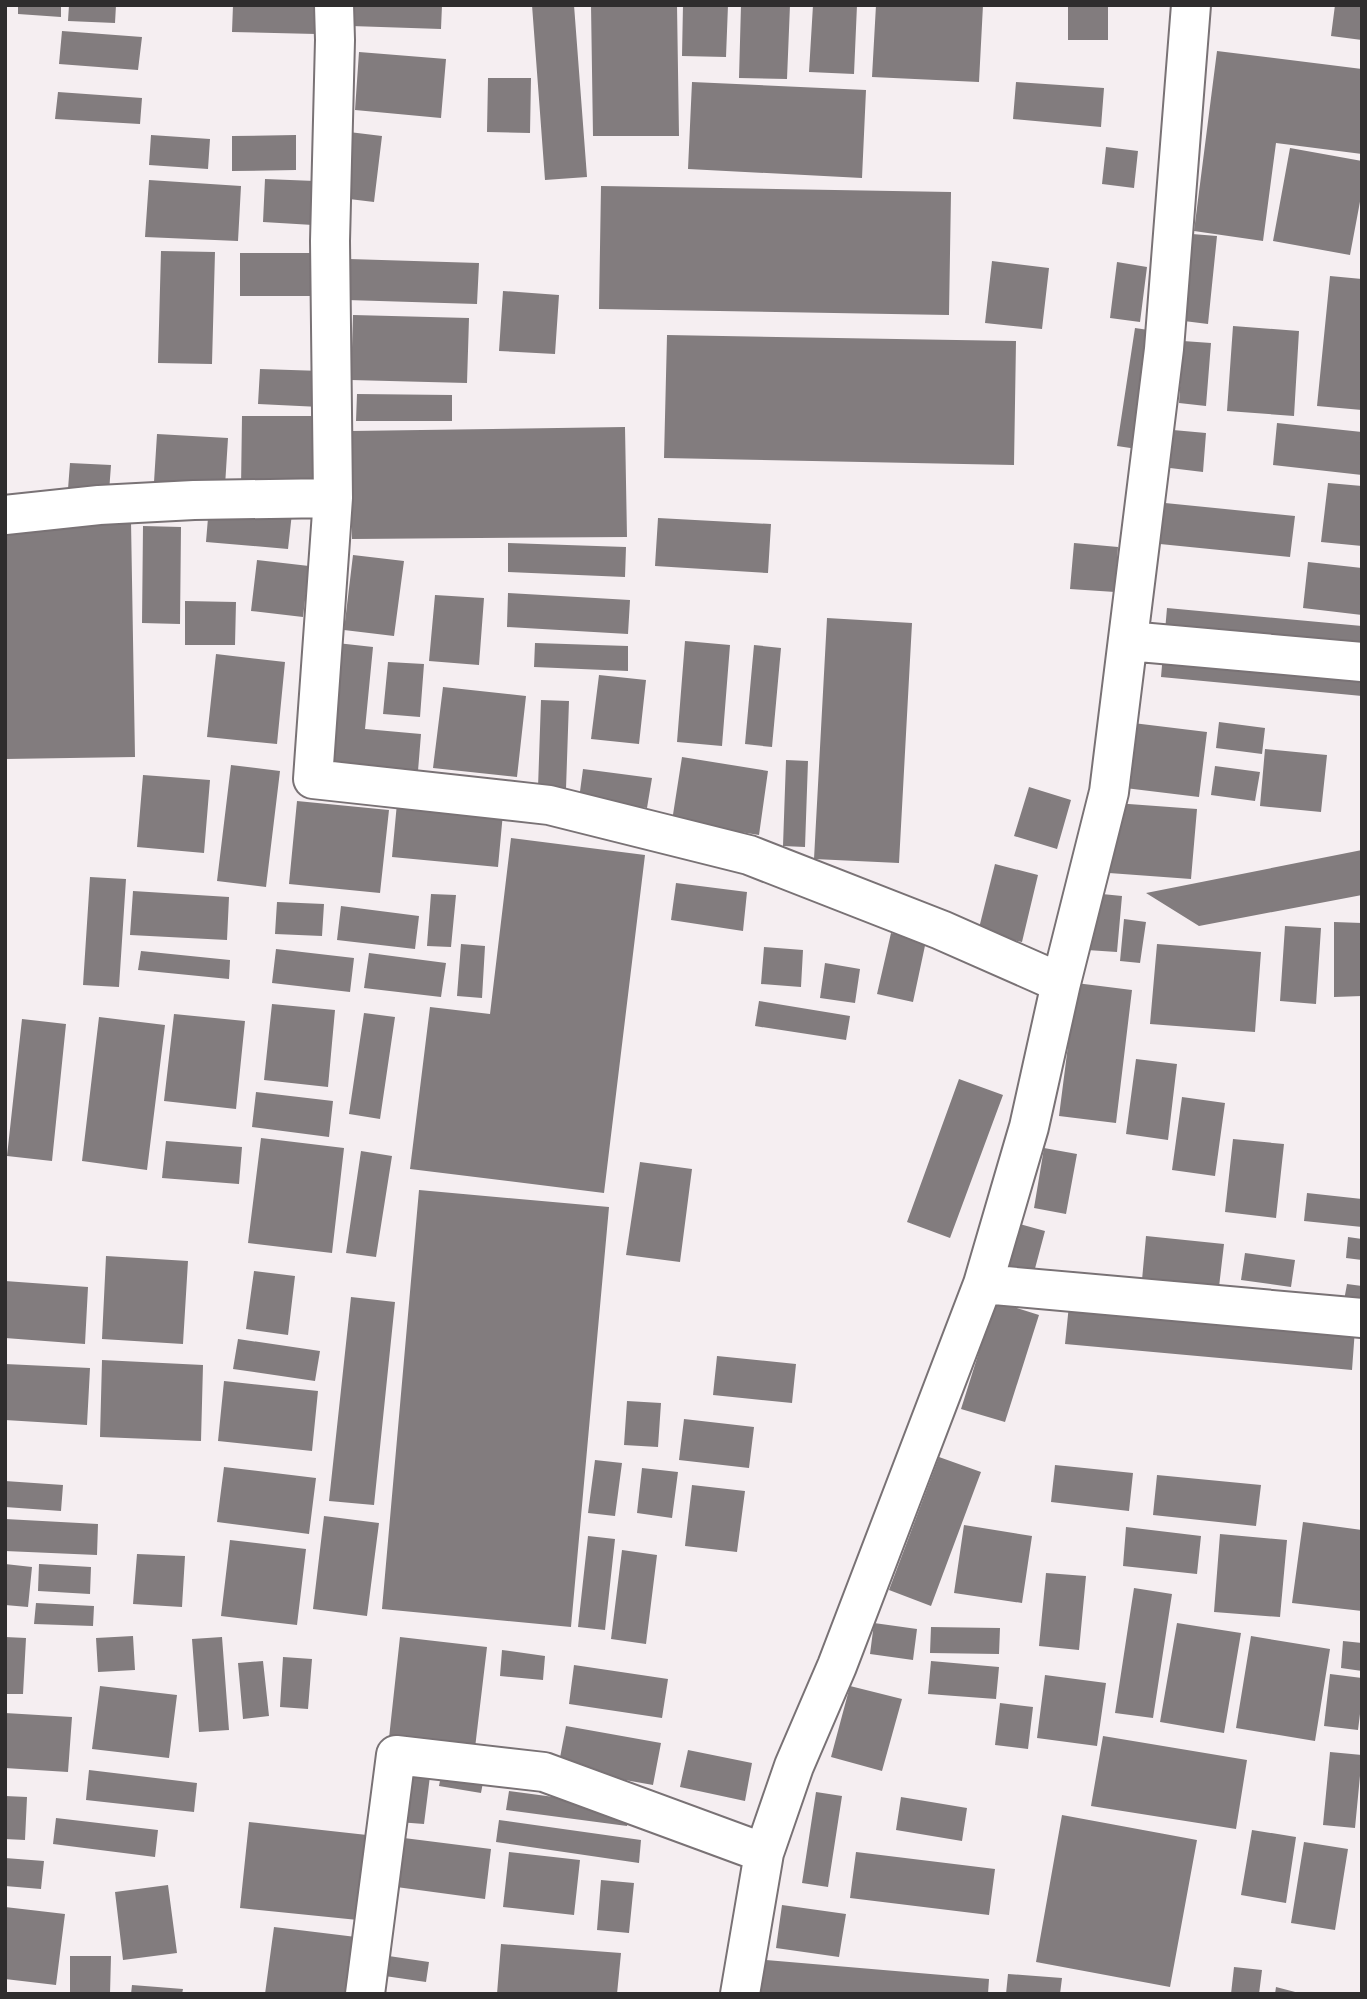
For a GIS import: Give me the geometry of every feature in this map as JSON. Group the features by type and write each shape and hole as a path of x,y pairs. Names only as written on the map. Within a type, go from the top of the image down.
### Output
{"street":[{"path":"334,5 330,241 333,498 313,779 549,805 749,855 941,930 1061,983"},
{"path":"740,1994 764,1853 794,1766 836,1666 984,1284 1029,1128 1061,983 1109,792 1164,349 1191,5"},
{"path":"5,515 167,501 333,498"},
{"path":"1128,641 1362,662"},
{"path":"984,1284 1362,1318"},
{"path":"365,1994 396,1755 544,1772 764,1853"}],"building":[{"path":"18,5 61,5 61,17 18,14"},
{"path":"69,5 116,5 115,23 68,21"},
{"path":"233,5 316,5 316,34 232,32"},
{"path":"352,5 442,5 441,29 351,26"},
{"path":"532,5 574,5 587,177 545,180"},
{"path":"591,5 677,5 679,136 593,136"},
{"path":"683,5 728,5 726,57 682,56"},
{"path":"741,5 790,5 787,79 739,78"},
{"path":"813,5 857,5 854,74 809,72"},
{"path":"876,5 983,5 979,82 872,77"},
{"path":"1068,5 1108,5 1108,40 1068,40"},
{"path":"1335,5 1362,5 1362,40 1331,36"},
{"path":"62,31 142,37 138,70 59,64"},
{"path":"1217,51 1362,69 1362,154 1276,143 1263,241 1194,231"},
{"path":"359,52 446,59 441,118 355,110"},
{"path":"488,78 531,78 530,133 487,132"},
{"path":"692,82 866,90 862,178 688,169"},
{"path":"1016,82 1104,88 1101,127 1013,119"},
{"path":"58,92 142,98 140,124 55,119"},
{"path":"349,132 382,136 374,202 341,198"},
{"path":"151,135 210,139 208,169 149,165"},
{"path":"296,135 296,170 232,171 232,136"},
{"path":"1106,147 1138,151 1134,188 1102,184"},
{"path":"1290,148 1362,161 1362,191 1350,255 1273,241"},
{"path":"265,179 315,181 313,225 263,222"},
{"path":"149,180 241,186 238,241 145,237"},
{"path":"601,186 951,192 949,315 599,309"},
{"path":"1192,234 1217,236 1208,324 1184,321"},
{"path":"161,251 215,252 212,364 158,363"},
{"path":"240,253 317,253 317,296 240,296"},
{"path":"349,259 479,263 477,304 347,300"},
{"path":"992,261 1049,268 1042,329 985,323"},
{"path":"1117,262 1147,267 1140,322 1110,318"},
{"path":"1330,276 1362,279 1362,410 1317,406"},
{"path":"503,291 559,295 555,354 499,351"},
{"path":"353,315 469,318 467,383 351,380"},
{"path":"1233,326 1299,331 1294,416 1227,411"},
{"path":"1135,328 1162,332 1144,450 1117,446"},
{"path":"667,335 1016,341 1014,465 664,458"},
{"path":"1183,341 1211,343 1206,406 1179,403"},
{"path":"260,369 322,371 320,407 258,404"},
{"path":"357,394 452,395 452,421 356,421"},
{"path":"242,416 318,416 317,488 241,488"},
{"path":"1277,423 1362,432 1362,475 1273,465"},
{"path":"625,427 627,537 352,539 351,431"},
{"path":"1173,430 1206,433 1203,472 1170,468"},
{"path":"157,434 228,438 225,486 154,482"},
{"path":"70,463 111,465 109,492 68,489"},
{"path":"1328,483 1362,486 1362,546 1321,542"},
{"path":"1165,503 1295,516 1290,557 1160,544"},
{"path":"209,506 292,513 288,549 206,542"},
{"path":"658,518 771,524 768,573 655,566"},
{"path":"131,521 135,757 5,759 5,533"},
{"path":"143,526 181,527 180,624 142,623"},
{"path":"508,543 626,547 625,577 508,572"},
{"path":"1074,543 1118,547 1115,592 1070,589"},
{"path":"353,555 404,561 394,636 344,630"},
{"path":"257,560 309,566 303,617 251,611"},
{"path":"1308,562 1362,568 1362,615 1303,608"},
{"path":"508,593 630,600 628,634 507,627"},
{"path":"435,595 484,598 479,665 429,661"},
{"path":"185,601 236,602 235,645 185,645"},
{"path":"1167,608 1362,626 1362,696 1161,677"},
{"path":"827,618 912,623 899,863 814,859"},
{"path":"685,641 730,645 722,746 677,742"},
{"path":"337,643 373,647 365,729 421,734 418,771 326,763"},
{"path":"535,643 628,646 628,671 534,667"},
{"path":"754,645 781,648 772,747 745,744"},
{"path":"216,654 285,662 277,744 207,737"},
{"path":"388,662 424,664 420,717 383,714"},
{"path":"599,675 646,680 639,744 591,739"},
{"path":"443,687 526,696 517,777 433,768"},
{"path":"541,700 569,701 566,789 538,788"},
{"path":"1219,722 1265,728 1262,754 1216,748"},
{"path":"1133,723 1207,732 1199,797 1125,788"},
{"path":"1265,749 1327,755 1321,812 1260,806"},
{"path":"682,757 768,771 759,835 672,821"},
{"path":"786,760 808,761 805,847 783,846"},
{"path":"231,765 280,771 266,887 217,881"},
{"path":"1215,766 1260,772 1255,801 1211,795"},
{"path":"583,769 652,778 647,808 579,799"},
{"path":"143,775 210,780 204,853 137,847"},
{"path":"1029,787 1071,800 1057,849 1014,836"},
{"path":"297,801 389,810 380,893 289,884"},
{"path":"397,803 503,813 498,867 392,857"},
{"path":"1115,803 1197,809 1191,879 1109,873"},
{"path":"511,838 645,855 604,1193 410,1169 430,1007 490,1014"},
{"path":"1362,850 1362,895 1199,926 1146,893"},
{"path":"995,864 1038,875 1022,942 978,932"},
{"path":"90,877 126,879 119,987 83,985"},
{"path":"676,883 747,892 743,931 671,920"},
{"path":"133,891 229,897 227,940 130,935"},
{"path":"1092,893 1122,896 1117,952 1087,950"},
{"path":"431,894 456,895 451,947 427,946"},
{"path":"277,902 324,904 322,936 275,934"},
{"path":"341,906 419,916 415,949 337,940"},
{"path":"1124,919 1146,922 1140,963 1120,961"},
{"path":"1334,922 1362,923 1362,996 1334,997"},
{"path":"1285,926 1321,928 1316,1004 1280,1001"},
{"path":"891,933 926,941 913,1002 877,994"},
{"path":"461,944 485,946 482,998 457,996"},
{"path":"1157,944 1261,952 1255,1032 1150,1024"},
{"path":"764,947 803,950 801,987 761,984"},
{"path":"276,949 354,958 350,992 272,983"},
{"path":"141,951 230,960 229,979 138,970"},
{"path":"369,953 446,963 441,997 364,988"},
{"path":"825,963 860,969 855,1003 820,998"},
{"path":"1076,983 1132,990 1116,1123 1059,1116"},
{"path":"759,1001 850,1016 846,1040 755,1026"},
{"path":"272,1004 335,1010 328,1087 264,1080"},
{"path":"364,1013 395,1017 380,1119 349,1114"},
{"path":"174,1014 245,1021 236,1109 164,1101"},
{"path":"99,1017 165,1025 147,1170 82,1161"},
{"path":"22,1019 66,1024 52,1161 7,1156"},
{"path":"1136,1059 1177,1064 1168,1140 1126,1134"},
{"path":"959,1079 1003,1095 950,1238 907,1222"},
{"path":"256,1092 333,1101 329,1137 252,1127"},
{"path":"1182,1097 1225,1103 1215,1176 1172,1170"},
{"path":"261,1138 344,1148 332,1253 248,1243"},
{"path":"1233,1139 1284,1144 1276,1218 1225,1212"},
{"path":"166,1141 242,1147 239,1184 162,1178"},
{"path":"1044,1148 1077,1154 1066,1214 1034,1208"},
{"path":"361,1151 392,1156 376,1257 346,1253"},
{"path":"640,1162 692,1169 680,1262 626,1255"},
{"path":"419,1190 609,1207 571,1627 382,1609"},
{"path":"1307,1193 1362,1199 1362,1227 1304,1221"},
{"path":"1016,1223 1045,1231 1033,1276 1005,1268"},
{"path":"1146,1236 1224,1244 1219,1287 1142,1280"},
{"path":"1348,1237 1362,1239 1362,1260 1346,1258"},
{"path":"1245,1253 1295,1260 1291,1287 1241,1280"},
{"path":"106,1256 188,1261 183,1344 102,1339"},
{"path":"254,1271 295,1276 288,1335 246,1329"},
{"path":"5,1281 88,1287 85,1344 5,1338"},
{"path":"1347,1284 1362,1286 1362,1308 1343,1306"},
{"path":"351,1297 395,1302 374,1505 329,1501"},
{"path":"995,1301 1039,1315 1005,1422 961,1409"},
{"path":"1069,1305 1355,1329 1352,1370 1065,1344"},
{"path":"238,1339 320,1351 315,1381 233,1369"},
{"path":"717,1356 796,1364 792,1403 713,1395"},
{"path":"102,1360 203,1365 201,1441 100,1437"},
{"path":"5,1364 90,1368 87,1425 5,1420"},
{"path":"224,1381 318,1391 312,1451 218,1441"},
{"path":"627,1401 661,1403 658,1447 624,1445"},
{"path":"684,1419 754,1427 749,1468 679,1460"},
{"path":"939,1457 981,1472 931,1606 889,1590"},
{"path":"595,1460 622,1463 615,1516 588,1513"},
{"path":"1055,1465 1133,1473 1129,1511 1051,1502"},
{"path":"224,1467 316,1478 309,1534 217,1522"},
{"path":"642,1468 678,1472 672,1518 637,1513"},
{"path":"1157,1475 1261,1485 1256,1526 1153,1515"},
{"path":"5,1481 63,1485 61,1511 5,1507"},
{"path":"692,1485 745,1491 737,1552 685,1546"},
{"path":"324,1516 379,1523 367,1616 313,1609"},
{"path":"5,1519 98,1524 97,1555 5,1551"},
{"path":"1303,1522 1362,1530 1362,1611 1292,1603"},
{"path":"964,1525 1032,1536 1022,1603 954,1593"},
{"path":"1126,1527 1201,1536 1197,1574 1123,1566"},
{"path":"1220,1534 1287,1540 1280,1617 1214,1612"},
{"path":"588,1536 615,1539 605,1630 578,1627"},
{"path":"230,1540 306,1549 297,1625 221,1616"},
{"path":"622,1550 657,1555 646,1644 611,1639"},
{"path":"137,1554 185,1556 182,1607 133,1604"},
{"path":"5,1564 32,1567 28,1607 5,1605"},
{"path":"39,1564 91,1567 90,1594 38,1591"},
{"path":"1046,1573 1086,1576 1079,1650 1039,1646"},
{"path":"1134,1588 1172,1594 1153,1718 1115,1713"},
{"path":"36,1603 94,1606 93,1626 34,1624"},
{"path":"874,1623 917,1629 913,1660 870,1654"},
{"path":"1177,1623 1241,1633 1224,1733 1160,1722"},
{"path":"931,1627 1000,1628 999,1654 930,1653"},
{"path":"133,1636 135,1670 98,1672 96,1638"},
{"path":"1251,1636 1330,1649 1315,1741 1236,1728"},
{"path":"5,1637 26,1638 23,1694 5,1694"},
{"path":"222,1637 229,1730 199,1732 192,1639"},
{"path":"400,1637 487,1647 475,1748 389,1738"},
{"path":"1343,1641 1362,1643 1362,1671 1341,1668"},
{"path":"502,1650 545,1656 543,1680 500,1676"},
{"path":"283,1657 312,1659 308,1709 280,1707"},
{"path":"263,1661 269,1716 243,1719 238,1663"},
{"path":"931,1661 999,1667 996,1699 928,1694"},
{"path":"574,1665 668,1679 662,1718 569,1704"},
{"path":"1330,1674 1362,1678 1358,1730 1324,1726"},
{"path":"1045,1675 1106,1683 1097,1746 1037,1738"},
{"path":"100,1686 177,1695 169,1758 92,1749"},
{"path":"850,1686 902,1699 882,1771 831,1757"},
{"path":"1000,1703 1033,1707 1028,1749 995,1745"},
{"path":"5,1713 72,1717 68,1772 5,1768"},
{"path":"566,1726 661,1743 653,1785 558,1768"},
{"path":"1103,1736 1247,1760 1236,1829 1091,1806"},
{"path":"688,1750 752,1763 745,1801 680,1787"},
{"path":"1330,1752 1362,1755 1355,1828 1323,1825"},
{"path":"443,1765 485,1772 481,1793 439,1786"},
{"path":"89,1770 197,1783 194,1812 86,1800"},
{"path":"403,1773 430,1776 424,1824 398,1822"},
{"path":"509,1791 629,1807 627,1826 506,1810"},
{"path":"816,1792 842,1796 828,1887 802,1883"},
{"path":"5,1796 27,1797 25,1840 5,1839"},
{"path":"901,1797 967,1808 962,1841 896,1830"},
{"path":"1062,1815 1197,1840 1170,1987 1036,1962"},
{"path":"56,1818 158,1830 155,1857 53,1844"},
{"path":"499,1820 641,1840 639,1863 496,1842"},
{"path":"249,1822 367,1835 358,1920 240,1908"},
{"path":"1252,1830 1296,1837 1286,1903 1241,1895"},
{"path":"396,1837 491,1849 485,1899 389,1886"},
{"path":"1304,1842 1348,1849 1335,1930 1291,1923"},
{"path":"509,1852 580,1860 574,1915 503,1907"},
{"path":"856,1852 995,1869 989,1915 850,1898"},
{"path":"5,1858 44,1861 41,1889 5,1886"},
{"path":"601,1880 634,1883 629,1933 597,1930"},
{"path":"168,1885 177,1953 123,1960 115,1892"},
{"path":"782,1905 846,1914 839,1957 776,1948"},
{"path":"5,1907 65,1914 56,1985 5,1979"},
{"path":"274,1927 356,1937 348,1994 265,1994"},
{"path":"501,1944 621,1953 617,1994 497,1994"},
{"path":"382,1955 429,1962 426,1982 378,1975"},
{"path":"70,1956 111,1956 110,1994 70,1994"},
{"path":"766,1960 989,1979 988,1994 760,1994"},
{"path":"1234,1967 1262,1970 1259,1994 1231,1994"},
{"path":"1008,1974 1062,1978 1060,1994 1006,1994"},
{"path":"132,1985 183,1989 182,1994 131,1994"},
{"path":"1276,1987 1299,1993 1299,1994 1275,1994"}]}
